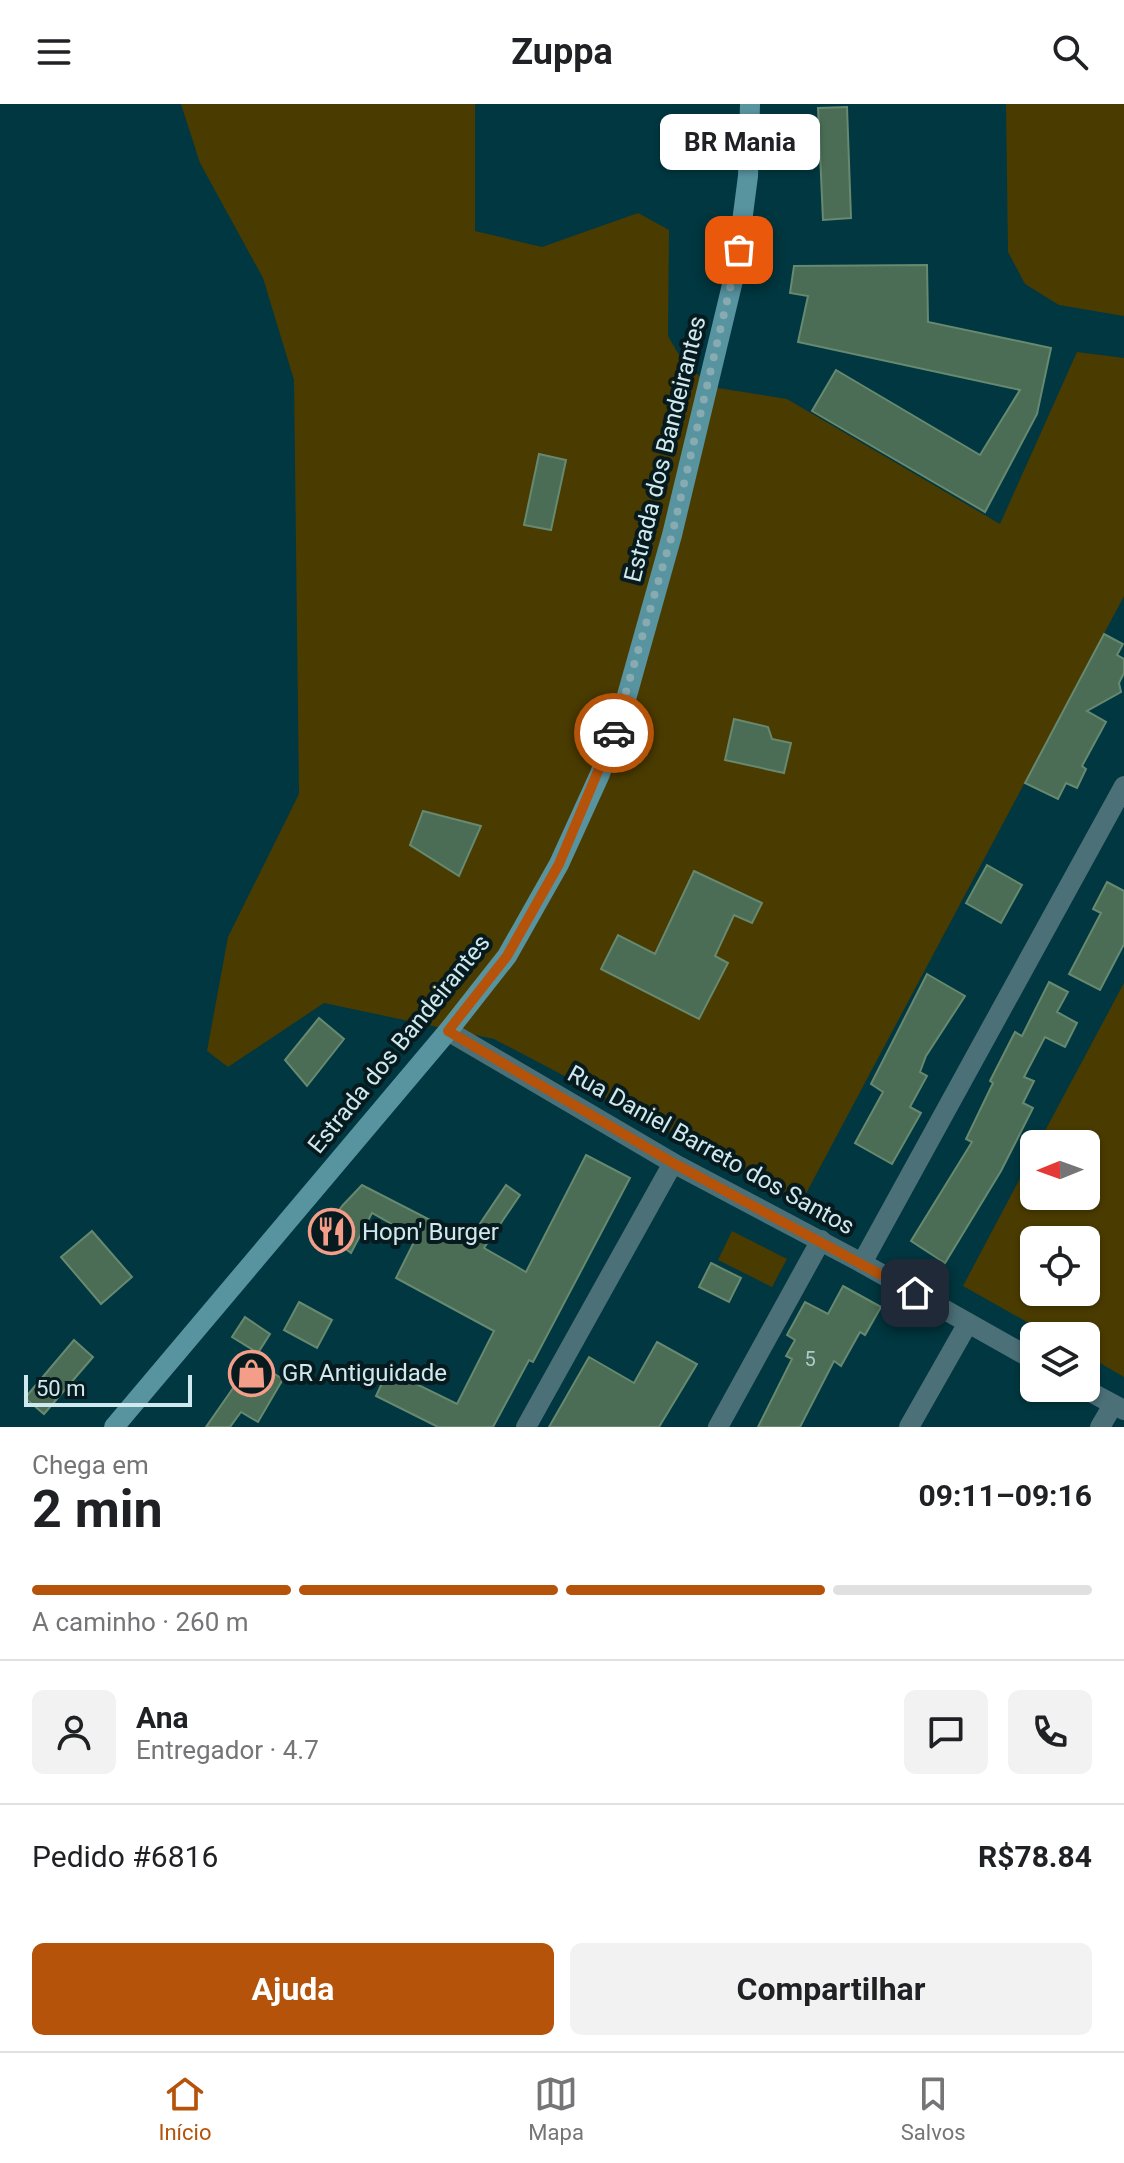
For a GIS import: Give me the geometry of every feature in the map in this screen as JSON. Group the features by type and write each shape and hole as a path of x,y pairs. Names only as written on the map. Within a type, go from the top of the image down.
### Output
{"main road":[{"name":"Estrada dos Bandeirantes","path":"742,104 749,129"},
{"name":"Estrada dos Bandeirantes","path":"114,1427 448,1031 507,956 559,864 600,774 626,699 672,535 736,268 748,176 750,104"}],"street":[{"path":"862,1263 1124,786"},
{"name":"Rua Daniel Barreto dos Santos","path":"448,1031 673,1163 821,1240 1020,1352"},
{"path":"526,1427 673,1163"},
{"path":"718,1427 821,1240"},
{"path":"909,1427 968,1323"},
{"path":"1100,1397 1119,1408 1100,1427"}],"shaded area":[{"path":"181,104 475,104 475,231 542,247 638,213 669,230 668,336 686,367 718,388 787,399 1000,524 1077,352 1124,358 1124,596 802,1201 494,1039 324,1003 228,1067 207,1051 228,937 299,794 294,380 263,278 200,163"},
{"path":"1006,104 1124,104 1124,316 1059,305 1025,284 1008,252"},
{"path":"1124,983 1124,1377 1100,1363 1100,1322 1027,1322 963,1286 1020,1178 1020,1210 1100,1210 1100,1130 1045,1130"},
{"path":"732,1231 787,1259 772,1287 718,1260"}],"building":[{"path":"847,107 851,218 823,220 818,108"},
{"path":"927,265 928,322 1051,348 1037,414 985,512 812,411 836,370 980,455 1020,390 798,342 808,296 790,293 794,266"},
{"path":"539,454 566,460 551,530 524,525"},
{"path":"1104,634 1123,644 1117,655 1124,659 1124,673 1119,683 1121,692 1087,711 1106,722 1082,766 1086,769 1077,788 1066,783 1058,799 1025,783"},
{"path":"734,719 768,727 772,739 791,743 784,773 725,760"},
{"path":"423,811 481,826 459,876 410,845"},
{"path":"987,865 1022,885 1001,923 966,903"},
{"path":"694,871 762,903 752,923 734,915 715,956 728,963 699,1019 601,969 618,935 655,954"},
{"path":"1107,882 1124,891 1124,944 1100,990 1069,974 1101,913 1093,909"},
{"path":"927,974 965,996 926,1056 920,1072 927,1076 910,1107 921,1113 892,1164 855,1143 883,1092 871,1084"},
{"path":"1049,982 1068,992 1057,1012 1077,1023 1065,1047 1045,1037 1024,1077 1034,1081 1023,1103 1033,1108 1001,1171 945,1263 911,1241 972,1142 966,1139 1015,1032 1022,1036"},
{"path":"319,1018 344,1039 307,1086 285,1060"},
{"path":"586,1155 630,1178 533,1362 529,1360 493,1427 438,1427 376,1396 388,1370 457,1404 494,1331 396,1278 416,1238 372,1213 351,1253 323,1231 343,1205 362,1185 469,1240 506,1185 520,1195 484,1248 526,1272"},
{"path":"92,1231 132,1277 101,1304 61,1257"},
{"path":"711,1263 741,1278 729,1302 699,1287"},
{"path":"843,1286 881,1307 865,1335 860,1332 841,1366 834,1361 800,1427 758,1427 792,1359 786,1356 795,1340 787,1335 805,1302 828,1314"},
{"path":"299,1302 332,1320 317,1348 284,1330"},
{"path":"245,1317 270,1334 258,1353 232,1337"},
{"path":"74,1340 93,1357 44,1414 25,1398"},
{"path":"657,1342 697,1364 659,1427 549,1427 589,1357 634,1383"},
{"path":"247,1358 283,1379 258,1422 241,1412 230,1427 206,1427 238,1381 234,1379"}],"way so far":[{"path":"614,733 672,535 739,250"}],"place":[{"name":"BR Mania","path":"739,250"},
{"name":"Hopn' Burger","path":"331,1232"},
{"name":"GR Antiguidade","path":"251,1373"}],"route":[{"path":"614,733 600,774 559,864 507,956 448,1031 673,1163 915,1293"}]}
